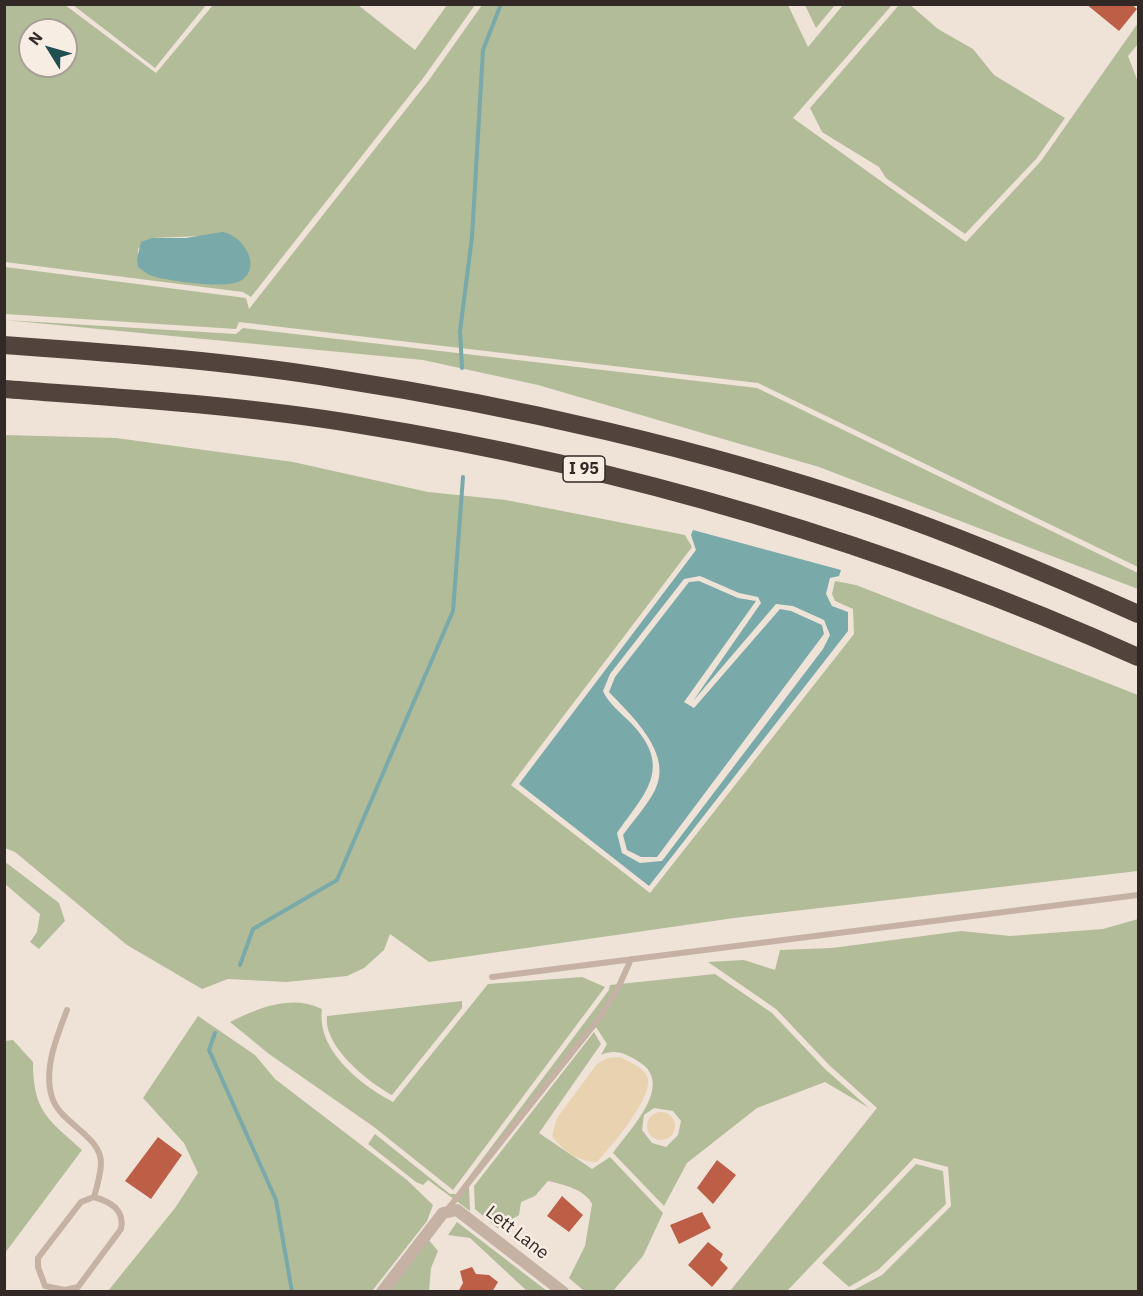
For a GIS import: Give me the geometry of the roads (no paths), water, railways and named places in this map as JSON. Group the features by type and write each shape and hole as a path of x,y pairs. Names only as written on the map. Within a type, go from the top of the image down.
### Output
{"highway":[{"name":"I 95","path":"4,345 100,352 337,378 514,411 641,441 870,506 1016,562 1138,614"},
{"name":"I 95","path":"4,389 266,411 357,424 557,462 750,513 929,571 1138,657"}],"street":[{"path":"382,1292 447,1210"},
{"name":"Lett Lane","path":"447,1210 457,1210 563,1292"}],"lane":[{"path":"492,977 1138,895"},
{"path":"447,1210 600,1017 632,959"},
{"path":"67,1010 55,1042 50,1081 52,1097 56,1107 86,1137 100,1157 101,1164 94,1197"},
{"path":"94,1197 106,1201 117,1209 123,1220 121,1229 78,1287 65,1290 43,1289 38,1258 81,1202 94,1197"}],"water":[{"path":"222,232 236,238 247,251 250,259 248,274 235,283 211,284 169,280 147,274 138,267 137,259 141,242 152,238 186,238"},
{"path":"693,530 841,570 839,576 830,578 826,594 832,606 848,612 848,631 649,886 519,784 696,550 691,535","holes":["700,576 739,593 758,597 761,603 693,701 776,604 793,606 824,620 830,635 823,649 662,861 640,863 622,853 617,833 651,780 653,767 651,754 644,739 603,691 610,674 684,579"]},
{"path":"699,581 738,598 756,601 684,702 694,708 780,609 791,611 822,625 824,634 657,857 641,857 627,850 623,835 655,790 659,776 659,763 655,749 647,736 609,692 615,677 689,582"}],"waterway":[{"path":"462,368 460,331 472,237 483,50 501,4"},
{"path":"240,965 253,929 337,880 453,611 463,477"},
{"path":"215,1033 209,1050 276,1200 292,1292"}]}
